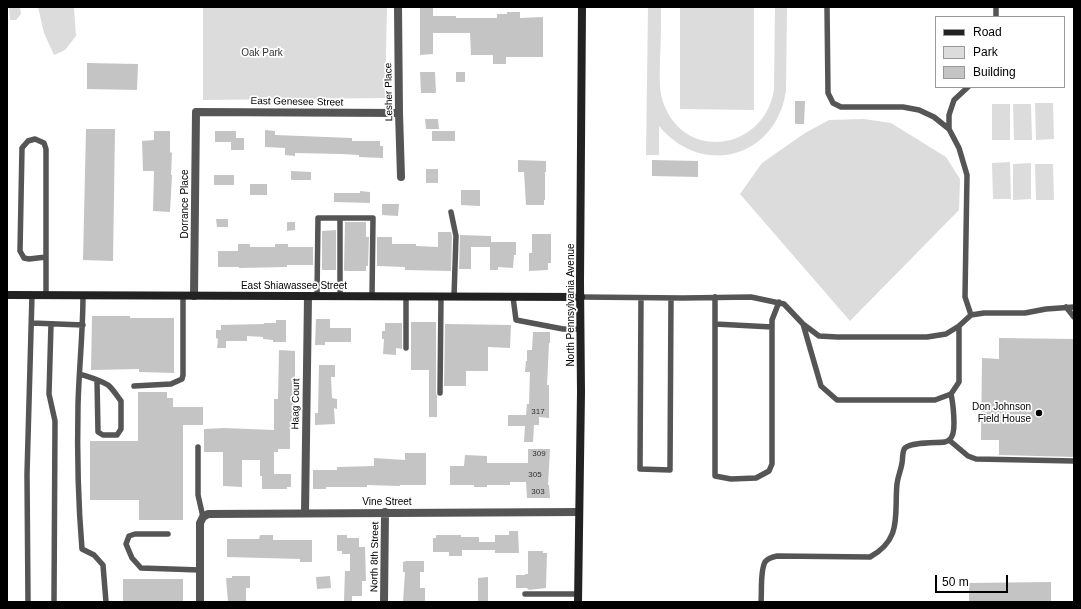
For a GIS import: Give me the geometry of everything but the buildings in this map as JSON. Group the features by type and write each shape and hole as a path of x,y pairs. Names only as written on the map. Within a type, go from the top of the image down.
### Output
{"street":[{"name":"Lesher Place","path":"398,7 401,177"},
{"name":"North Pennsylvania Avenue","path":"578,598 582,392 580,297 582,7"},
{"name":"East Genesee Street","path":"196,112 399,113"},
{"name":"Dorrance Place","path":"194,296 196,112"},
{"name":"East Shiawassee Street","path":"7,295 580,297"},
{"name":"Haag Court","path":"305,513 308,296"},
{"name":"North 8th Street","path":"384,602 385,512"},
{"name":"Vine Street","path":"202,520 208,514 214,513 579,512"},
{"path":"200,602 202,520"}],"lane":[{"path":"828,7 828,93 833,103 841,107 903,107 919,110 934,117 949,129 959,148 967,175 965,297 971,315"},
{"path":"949,129 949,115 954,100 967,88"},
{"path":"46,257 30,259 24,258 20,251 22,148 28,140 35,139 44,143 46,149 46,257 46,295"},
{"path":"451,212 456,236 454,297"},
{"path":"317,296 318,218 373,218 372,296"},
{"path":"340,218 340,296"},
{"path":"28,602 27,474 32,295"},
{"path":"83,295 83,325 78,405 78,509 82,549 94,555 103,565 106,602"},
{"path":"134,386 171,384 182,379 183,295"},
{"path":"406,296 406,348"},
{"path":"580,297 671,298 751,296 784,304 803,324 819,336 836,337 927,337 946,334 960,326 971,315 984,313 1025,313 1046,309 1074,307"},
{"path":"440,393 441,297"},
{"path":"514,297 516,320 563,329 580,329"},
{"path":"715,297 715,476 731,479 756,478 769,471 772,464 772,320 779,302"},
{"path":"641,298 640,469 670,470 671,298"},
{"path":"1066,307 1074,317"},
{"path":"32,324 83,325"},
{"path":"51,324 49,394 55,421 54,602"},
{"path":"715,324 772,327"},
{"path":"803,324 821,386 837,400 935,400 951,394 959,382 960,326"},
{"path":"80,374 97,380 108,385 121,401 121,429 117,435 103,435 98,432 97,380"},
{"path":"761,602 763,568 766,561 770,558 777,556 870,557 876,554 891,538 894,533 897,483 903,452 911,445 945,442 949,440 953,435 954,406 951,394"},
{"path":"949,440 968,456 976,459 1074,461"},
{"path":"198,447 198,495 202,520"},
{"path":"168,534 135,534 129,536 126,544 132,558 141,568 200,570"},
{"path":"525,594 578,598"}],"green space":[{"path":"9,7 20,7 21,14 16,20 10,20"},
{"path":"38,7 74,8 76,36 65,50 54,55 44,33"},
{"name":"Oak Park","path":"203,7 387,7 385,98 203,100"},
{"path":"648,7 661,7 660,83 661,95 665,107 676,125 691,136 708,141 726,141 742,135 757,125 768,109 774,89 775,7 787,7 786,91 779,114 768,132 753,145 735,153 715,155 696,152 676,142 659,126 659,155 646,155"},
{"path":"680,7 754,7 754,110 680,109"},
{"path":"1035,103 1053,103 1054,139 1036,140"},
{"path":"992,104 1010,104 1010,140 992,140"},
{"path":"1013,104 1031,104 1032,140 1014,140"},
{"path":"864,119 891,123 946,157 960,179 959,210 850,321 740,194 762,163 805,133 829,120"},
{"path":"1010,162 1011,199 993,199 992,163"},
{"path":"1031,163 1031,199 1013,200 1013,164"},
{"path":"1035,164 1053,164 1054,200 1036,200"}],"place":[{"name":"Don Johnson Field House","path":"1039,413"}]}
